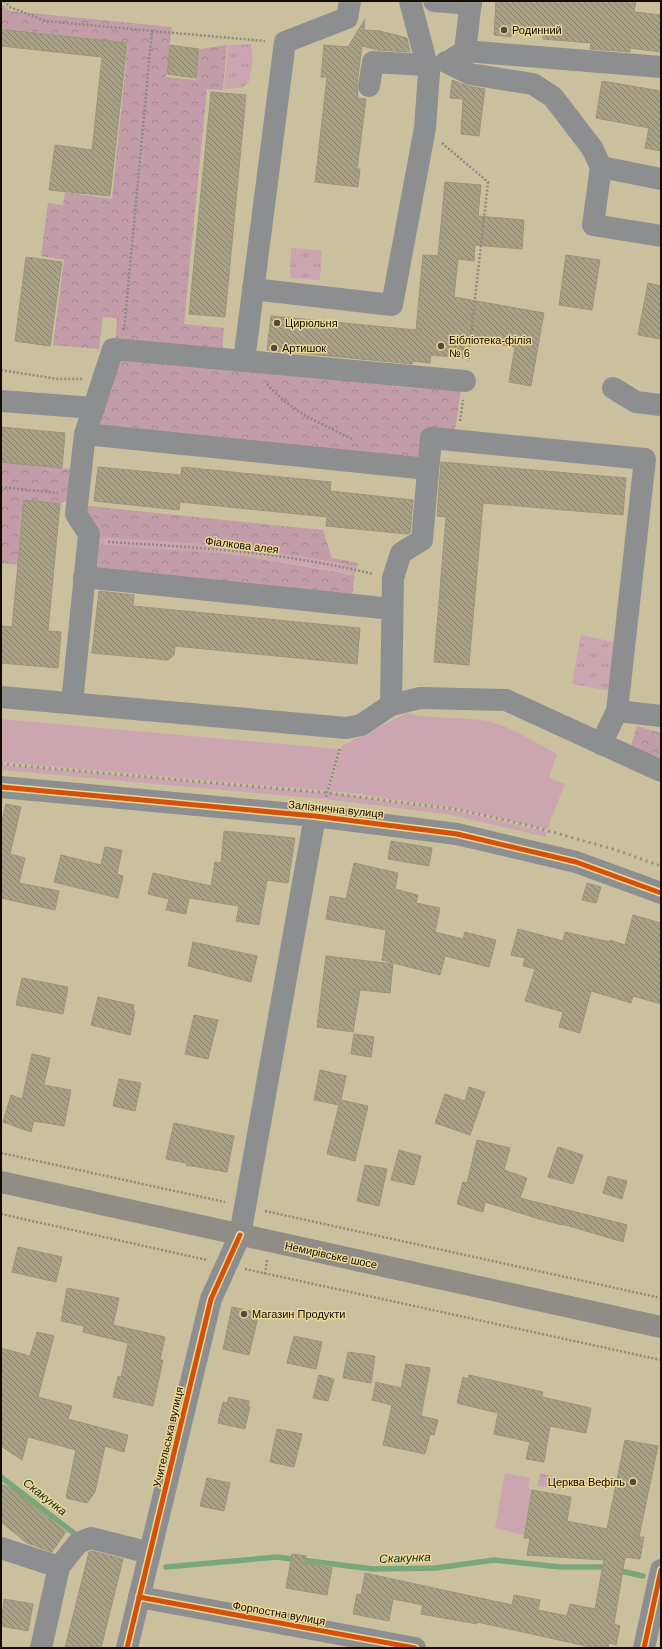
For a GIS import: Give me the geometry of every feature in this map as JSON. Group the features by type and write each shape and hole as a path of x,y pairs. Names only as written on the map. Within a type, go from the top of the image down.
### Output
{"main road":[{"name":"Немирівське шосе","path":"1,1182 661,1327"}],"street":[{"path":"244,361 285,42 347,18 350,1"},
{"path":"253,289 392,305 434,67 410,1"},
{"path":"434,1 471,2 465,51"},
{"path":"434,67 465,51 661,67"},
{"path":"369,86 373,62 434,67 533,84 553,97 592,148 601,167 593,225 661,236"},
{"path":"601,167 661,179"},
{"path":"72,704 89,534 76,514 85,434 113,349 465,380"},
{"path":"613,388 636,402 661,405"},
{"path":"1,401 94,408"},
{"path":"85,434 428,469"},
{"path":"391,705 393,578 401,553 422,540 431,438 645,459 617,711 601,744"},
{"path":"84,577 392,609"},
{"path":"1,697 346,728 361,725 391,705 420,698 506,700 661,771"},
{"path":"617,711 661,716"},
{"name":"Залізнична вулиця","path":"1,787 315,816 457,834 576,862 661,893"},
{"name":"Учительська вулиця","path":"127,1648 211,1299 240,1235 315,816"},
{"path":"41,1648 59,1567 78,1543 91,1538 150,1553"},
{"path":"1,1548 59,1567"},
{"path":"644,1648 661,1570"},
{"name":"Форпостна вулиця","path":"140,1597 415,1648"}],"path":[{"path":"4,1 10,7 45,21 285,42"},
{"path":"122,350 152,31"},
{"path":"424,128 488,182 457,441"},
{"path":"244,361 284,402 318,424 360,444"},
{"path":"1,370 58,379 103,378"},
{"path":"1,487 78,495"},
{"path":"315,816 328,793 346,728"},
{"path":"1,1154 245,1206 661,1298"},
{"path":"1,1214 265,1274 661,1360"},
{"path":"276,1221 277,1214"},
{"path":"265,1274 267,1260"}],"green space":[{"path":"1,4 10,11 172,27 166,77 196,80 200,49 227,45 223,90 207,89 184,324 224,328 222,356 115,345 117,318 103,317 99,349 53,345 64,260 41,256 48,203 63,205 65,192 112,199 128,43 1,28"},
{"path":"251,44 253,59 249,82 242,88 224,89 228,45"},
{"path":"291,248 322,250 320,280 290,278"},
{"path":"115,352 462,383 454,437 425,466 89,431"},
{"path":"1,462 81,470 78,495 60,504 24,500 18,565 1,563"},
{"path":"79,505 323,530 332,558 358,563 357,566 236,546 94,537"},
{"path":"94,537 236,546 357,566 355,574 231,554 93,544","holes":["175,546 229,550 312,562"]},
{"path":"93,544 230,554 355,575 351,601 90,576"},
{"path":"581,635 620,643 610,691 572,684"},
{"path":"407,713 496,723 523,735 557,754 549,778 565,784 547,829 461,809 362,795 364,789 361,794 329,791 342,746"},
{"path":"1,719 339,749 327,791 1,762"},
{"path":"637,726 661,733 661,762 630,749"},
{"path":"1,765 327,793 324,799 1,770"},
{"path":"328,793 463,812 547,832 546,837 446,814 325,799"},
{"path":"505,1473 530,1478 528,1487 532,1490 524,1535 495,1528"},
{"path":"540,1473 563,1479 560,1489 537,1486"}],"building":[{"path":"496,1 636,1 634,12 661,15 661,52 630,48 630,52 590,49 591,43 543,39 543,35 512,32 511,37 494,35"},
{"path":"365,19 364,30 380,31 407,38 410,52 378,50 362,46 357,84 358,98 366,99 357,169 360,169 358,187 315,182 327,77 321,77 324,45 348,47"},
{"path":"1,29 127,43 110,196 49,190 55,145 92,150 102,57 1,46"},
{"path":"170,45 199,49 196,78 167,74"},
{"path":"452,80 468,86 485,89 479,136 461,134 463,99 450,98"},
{"path":"602,81 661,91 661,151 645,148 649,128 596,118"},
{"path":"211,92 246,95 225,317 189,314"},
{"path":"445,182 481,185 478,216 524,220 522,249 475,245 474,261 458,259 454,297 544,313 531,386 509,382 515,347 465,338 463,358 431,355 430,363 413,361 412,364 267,350 271,316 416,330 423,255 438,256"},
{"path":"566,255 600,260 592,310 559,305"},
{"path":"26,257 62,262 50,346 15,341"},
{"path":"648,283 661,286 661,339 638,335"},
{"path":"1,427 65,433 62,468 1,462"},
{"path":"441,462 626,478 623,515 483,503 469,665 434,662 446,517 437,516"},
{"path":"98,467 181,475 182,467 331,482 330,491 413,500 410,533 407,534 326,526 327,517 180,502 179,510 94,501"},
{"path":"24,500 60,504 48,631 61,632 58,668 1,663 1,626 12,627"},
{"path":"99,591 134,595 133,606 360,628 357,664 175,646 174,655 168,660 92,653"},
{"path":"6,804 21,807 10,854 25,858 19,883 59,891 55,910 1,898 1,824"},
{"path":"224,831 295,838 288,883 267,880 259,925 236,921 239,906 189,898 186,914 166,910 169,899 148,894 153,873 211,886 215,862 221,863"},
{"path":"391,841 432,848 429,866 388,859"},
{"path":"105,847 122,850 117,874 123,876 118,898 54,882 61,855 101,865"},
{"path":"354,863 398,873 395,889 418,895 416,903 440,908 435,932 463,939 465,932 496,940 489,967 445,956 440,975 382,960 386,930 326,919 330,896 346,899"},
{"path":"587,883 601,887 596,903 582,900"},
{"path":"633,915 661,923 661,1004 633,996 631,1003 591,991 580,1033 559,1027 563,1012 525,1001 535,969 523,966 525,958 511,955 518,929 563,941 565,932 610,942 610,940 625,945"},
{"path":"193,942 257,956 251,982 188,966"},
{"path":"326,956 393,964 390,993 360,990 353,1032 317,1027"},
{"path":"22,978 68,987 63,1014 16,1005"},
{"path":"98,997 134,1005 133,1010 135,1011 130,1035 91,1025"},
{"path":"194,1015 218,1020 208,1059 185,1054"},
{"path":"354,1034 374,1037 371,1057 351,1054"},
{"path":"32,1054 50,1058 44,1085 71,1090 64,1126 34,1121 31,1132 3,1122 11,1095 22,1099"},
{"path":"320,1070 346,1076 341,1100 368,1106 355,1161 327,1154 339,1105 314,1100"},
{"path":"119,1079 141,1083 135,1111 113,1106"},
{"path":"469,1087 485,1092 470,1135 435,1123 445,1094 465,1101"},
{"path":"174,1123 234,1136 227,1172 186,1165 186,1163 166,1159"},
{"path":"477,1140 510,1148 504,1170 527,1178 520,1198 627,1225 623,1242 562,1224 539,1219 485,1202 483,1212 457,1204 463,1182 467,1183"},
{"path":"558,1147 583,1155 573,1184 548,1177"},
{"path":"399,1150 421,1156 414,1185 391,1180"},
{"path":"365,1165 387,1169 379,1206 357,1201"},
{"path":"608,1176 627,1181 622,1199 603,1193"},
{"path":"18,1247 62,1257 56,1282 12,1272"},
{"path":"67,1288 119,1298 113,1325 165,1337 160,1360 163,1360 153,1406 113,1397 118,1376 121,1377 128,1343 83,1332 84,1326 61,1321"},
{"path":"232,1307 259,1313 249,1355 223,1349"},
{"path":"37,1332 54,1336 38,1397 72,1406 68,1419 128,1435 124,1452 105,1446 95,1492 87,1503 66,1498 76,1450 28,1437 22,1460 1,1446 1,1348 30,1356"},
{"path":"294,1336 322,1342 316,1369 287,1363"},
{"path":"348,1352 375,1356 371,1383 343,1378"},
{"path":"406,1364 430,1368 421,1416 438,1420 434,1435 430,1434 425,1454 383,1445 392,1405 372,1400 376,1382 401,1388"},
{"path":"319,1375 334,1379 328,1401 313,1398"},
{"path":"469,1375 543,1392 542,1397 591,1408 586,1433 550,1426 544,1462 526,1459 530,1442 494,1434 498,1413 457,1403 463,1377 468,1379"},
{"path":"229,1397 249,1401 248,1407 250,1407 245,1429 218,1423 223,1402 227,1403"},
{"path":"277,1429 302,1434 294,1467 270,1462"},
{"path":"625,1440 658,1446 639,1537 644,1537 640,1559 625,1557 614,1624 620,1626 616,1645 609,1643 608,1648 586,1648 586,1646 477,1622 477,1624 421,1614 423,1605 393,1599 389,1621 353,1614 357,1594 361,1595 365,1573 512,1605 514,1595 540,1600 538,1610 567,1616 570,1604 595,1609 604,1560 527,1555 530,1538 524,1538 532,1490 571,1497 567,1521 607,1529"},
{"path":"207,1478 230,1483 224,1511 200,1506"},
{"path":"1,1484 12,1489 66,1532 52,1552 27,1543 1,1522"},
{"path":"92,1551 123,1559 101,1648 65,1648 89,1552"},
{"path":"292,1554 306,1556 305,1563 332,1568 327,1595 286,1588"},
{"path":"4,1599 33,1604 28,1631 1,1626"}],"waterway":[{"name":"Скакунка","path":"1,1477 75,1534"},
{"name":"Скакунка","path":"166,1567 277,1557 373,1569 436,1568 494,1560 560,1567 602,1567 643,1576"}],"railway":[{"path":"1,764 328,793 460,810 527,825 613,849 661,866"}],"cycle path":[{"path":"1,787 315,816 457,834 576,862 661,893"},
{"path":"127,1648 211,1299 240,1235"},
{"path":"644,1648 661,1570"},
{"path":"139,1597 415,1648"}],"place":[{"name":"Родинний","path":"504,30"},
{"name":"Цирюльня","path":"277,323"},
{"name":"Бібліотека-філія № 6","path":"441,346"},
{"name":"Артишок","path":"274,348"},
{"name":"Магазин Продукти","path":"244,1314"},
{"name":"Церква Вефіль","path":"633,1482"}]}
